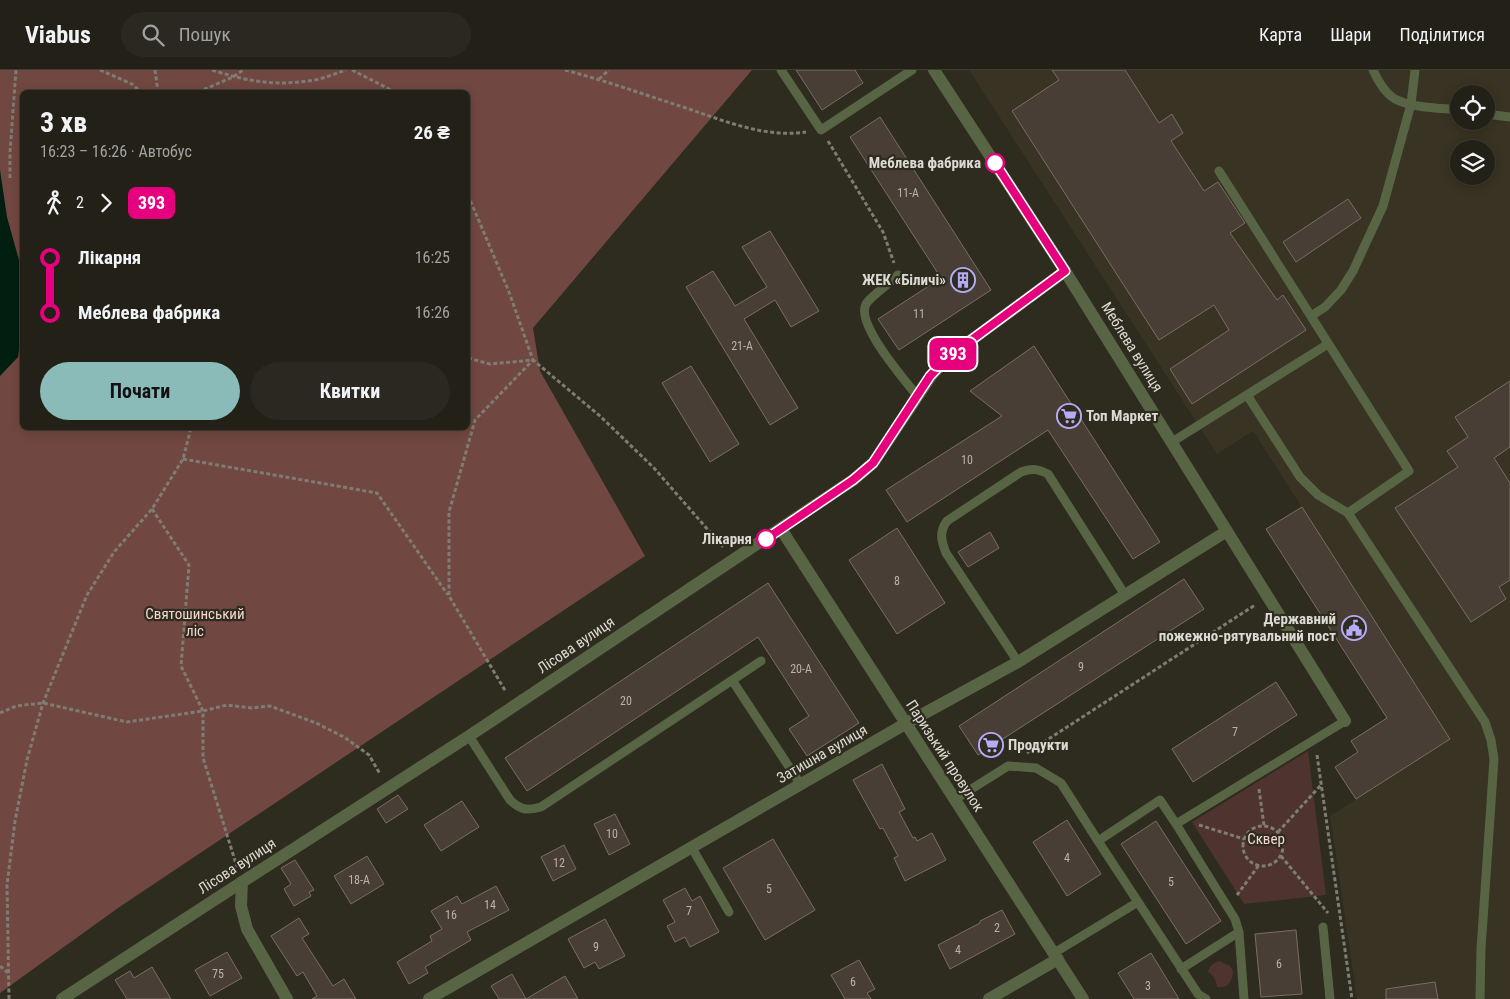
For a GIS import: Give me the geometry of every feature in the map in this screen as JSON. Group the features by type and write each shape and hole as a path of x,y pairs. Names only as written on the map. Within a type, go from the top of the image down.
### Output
{"street":[{"name":"Меблева вулиця","path":"934,70 1065,271 1269,596 1345,721"},
{"name":"Лісова вулиця","path":"62,999 469,736 853,480 873,463 930,376 947,358 1065,271"},
{"name":"Паризький провулок","path":"781,529 1083,999"},
{"name":"Затишна вулиця","path":"429,999 905,724 1018,662 1227,531"},
{"path":"242,882 241,906 247,929 287,999"},
{"path":"989,999 1056,956"}],"lane":[{"path":"781,70 822,130 912,70"},
{"path":"1373,70 1377,80 1387,93 1396,100 1410,104 1450,109"},
{"path":"1311,316 1325,307 1341,290 1353,271 1383,206 1410,104 1415,70"},
{"path":"1495,115 1510,117"},
{"path":"1219,171 1409,470 1348,513"},
{"path":"898,275 866,304 864,315 874,339 918,397"},
{"path":"1172,442 1328,344"},
{"path":"1247,395 1300,478 1318,495 1348,513 1485,722 1491,740 1494,759 1481,949 1480,999"},
{"path":"1018,662 946,552 942,540 942,528 947,520 1021,472 1031,468 1048,474 1125,595"},
{"path":"469,736 510,800 518,807 529,810 541,807 761,661"},
{"path":"732,680 802,785"},
{"path":"1179,822 1345,721"},
{"path":"954,800 1008,766 1036,768 1061,783 1198,994 1206,999"},
{"path":"1098,841 1160,800 1179,822 1235,919 1238,932 1244,999"},
{"path":"692,848 729,912"},
{"path":"1056,956 1138,902"},
{"path":"1322,927 1330,999"},
{"path":"1181,968 1238,932"}],"path":[{"path":"10,178 10,143 16,70"},
{"path":"100,70 132,84 139,90"},
{"path":"155,70 158,90"},
{"path":"212,70 269,84 310,81 346,70"},
{"path":"202,90 243,70"},
{"path":"352,70 391,90"},
{"path":"565,70 599,79 755,130 795,134 822,130 882,232 898,275"},
{"path":"599,79 609,70"},
{"path":"470,200 509,292 533,360 600,416 654,468 734,560"},
{"path":"470,359 490,364 533,360"},
{"path":"448,596 449,512 475,420 533,360"},
{"path":"10,999 7,885 11,849 27,760 43,703 87,595 114,552 152,509 182,458 190,430"},
{"path":"182,458 377,493 448,596 514,706"},
{"path":"152,509 189,565 181,666 203,711 203,758 242,882"},
{"path":"1008,766 1269,596"},
{"path":"0,713 16,706 43,703 127,722 203,711 227,705 252,708 270,706 316,722 344,738 369,755 377,771 392,786"},
{"path":"1315,740 1352,999"},
{"path":"1256,775 1264,826"},
{"path":"1278,832 1321,785"},
{"path":"1179,822 1244,839"},
{"path":"1264,826 1278,832 1283,848 1275,862 1267,866 1251,862 1243,847 1244,839 1254,828 1264,826"},
{"path":"1280,856 1329,914"},
{"path":"1228,906 1259,865"},
{"path":"1335,921 1342,929"},
{"path":"0,966 9,974"}],"shaded area":[{"path":"969,70 1510,70 1510,999 1357,999 1330,816 1450,739 1253,431 1217,454"},
{"path":"0,170 7,217 20,264 20,342 18,357 0,376"}],"green space":[{"name":"Святошинський ліс","path":"0,70 752,70 533,328 540,371 645,556 118,908 0,993"},
{"name":"Сквер","path":"1308,751 1326,895 1244,904 1192,822"},
{"path":"1220,961 1230,966 1233,971 1229,984 1224,987 1217,987 1214,978 1208,972 1212,965"}],"building":[{"path":"796,70 855,70 863,83 822,110"},
{"path":"1052,70 1125,70 1159,123 1172,114 1183,133 1171,141 1204,191 1218,182 1245,223 1230,233 1277,300 1283,295 1306,330 1192,404 1170,369 1229,330 1214,305 1159,340 1012,111 1059,80"},
{"path":"880,117 991,290 899,350 878,319 941,278 850,137"},
{"path":"1348,199 1361,218 1296,262 1283,242"},
{"path":"770,231 819,311 791,327 775,300 744,319 798,408 770,425 686,287 713,271 735,306 767,287 742,247"},
{"path":"1034,346 1160,542 1133,559 1048,430 907,522 886,490 1002,416 970,391"},
{"path":"691,366 739,444 710,462 662,383"},
{"path":"1510,381 1510,447 1494,458 1510,483 1510,580 1499,587 1506,599 1471,622 1395,508 1458,467 1447,451 1468,437 1455,417"},
{"name":"Державний пожежно-рятувальний пост","path":"1302,507 1450,739 1356,799 1335,767 1358,752 1351,741 1387,718 1266,529"},
{"path":"897,528 945,603 897,634 849,560"},
{"path":"990,532 999,548 968,567 958,552"},
{"path":"1184,579 1204,609 978,755 959,726"},
{"path":"768,583 859,723 807,756 789,729 809,716 758,637 527,791 505,758"},
{"path":"1276,682 1297,715 1193,782 1172,749"},
{"path":"882,764 905,809 899,812 913,838 915,837 917,841 932,833 946,860 905,881 894,858 898,856 883,828 880,829 853,780"},
{"path":"398,795 408,809 386,823 377,809"},
{"path":"462,801 479,827 441,851 424,825"},
{"path":"615,814 630,844 609,855 594,824"},
{"path":"1067,820 1101,874 1067,896 1033,842"},
{"path":"1156,821 1221,921 1186,944 1121,844"},
{"path":"773,839 815,910 765,940 723,868"},
{"path":"564,845 576,869 553,881 541,857"},
{"path":"367,856 384,884 351,904 334,876"},
{"path":"295,860 314,890 309,892 311,896 294,906 284,889 291,884 281,868"},
{"path":"496,886 509,910 467,932 471,940 425,967 428,973 409,984 397,962 432,941 430,936 442,929 431,911 457,896 462,904"},
{"path":"685,888 692,901 700,896 719,932 690,947 685,937 675,942 667,926 675,922 663,900"},
{"path":"1002,910 1015,934 950,969 938,945"},
{"path":"299,918 309,934 302,938 333,986 344,979 356,999 312,999 317,996 303,972 297,976 271,936"},
{"path":"605,919 625,956 599,969 595,962 584,968 568,939"},
{"path":"1296,930 1302,994 1261,997 1255,934"},
{"path":"227,952 242,978 210,996 195,970"},
{"path":"1151,953 1179,999 1134,999 1118,973"},
{"path":"859,960 875,989 867,993 871,999 845,999 831,975"},
{"path":"152,967 171,999 127,999 115,980 130,971 134,978"},
{"path":"512,974 526,999 499,999 491,986"},
{"path":"565,976 578,999 526,999"},
{"path":"1435,982 1438,999 1386,999 1386,989"}],"bus line":[{"name":"393","path":"766,539 853,480 873,463 930,376 947,358 1065,271 995,163"}],"place":[{"name":"Меблева фабрика","path":"995,163"},
{"name":"ЖЕК «Біличі»","path":"963,280"},
{"name":"Топ Маркет","path":"1069,416"},
{"name":"Лікарня","path":"766,539"},
{"name":"Державний пожежно-рятувальний пост","path":"1354,628"},
{"name":"Продукти","path":"991,745"}]}
